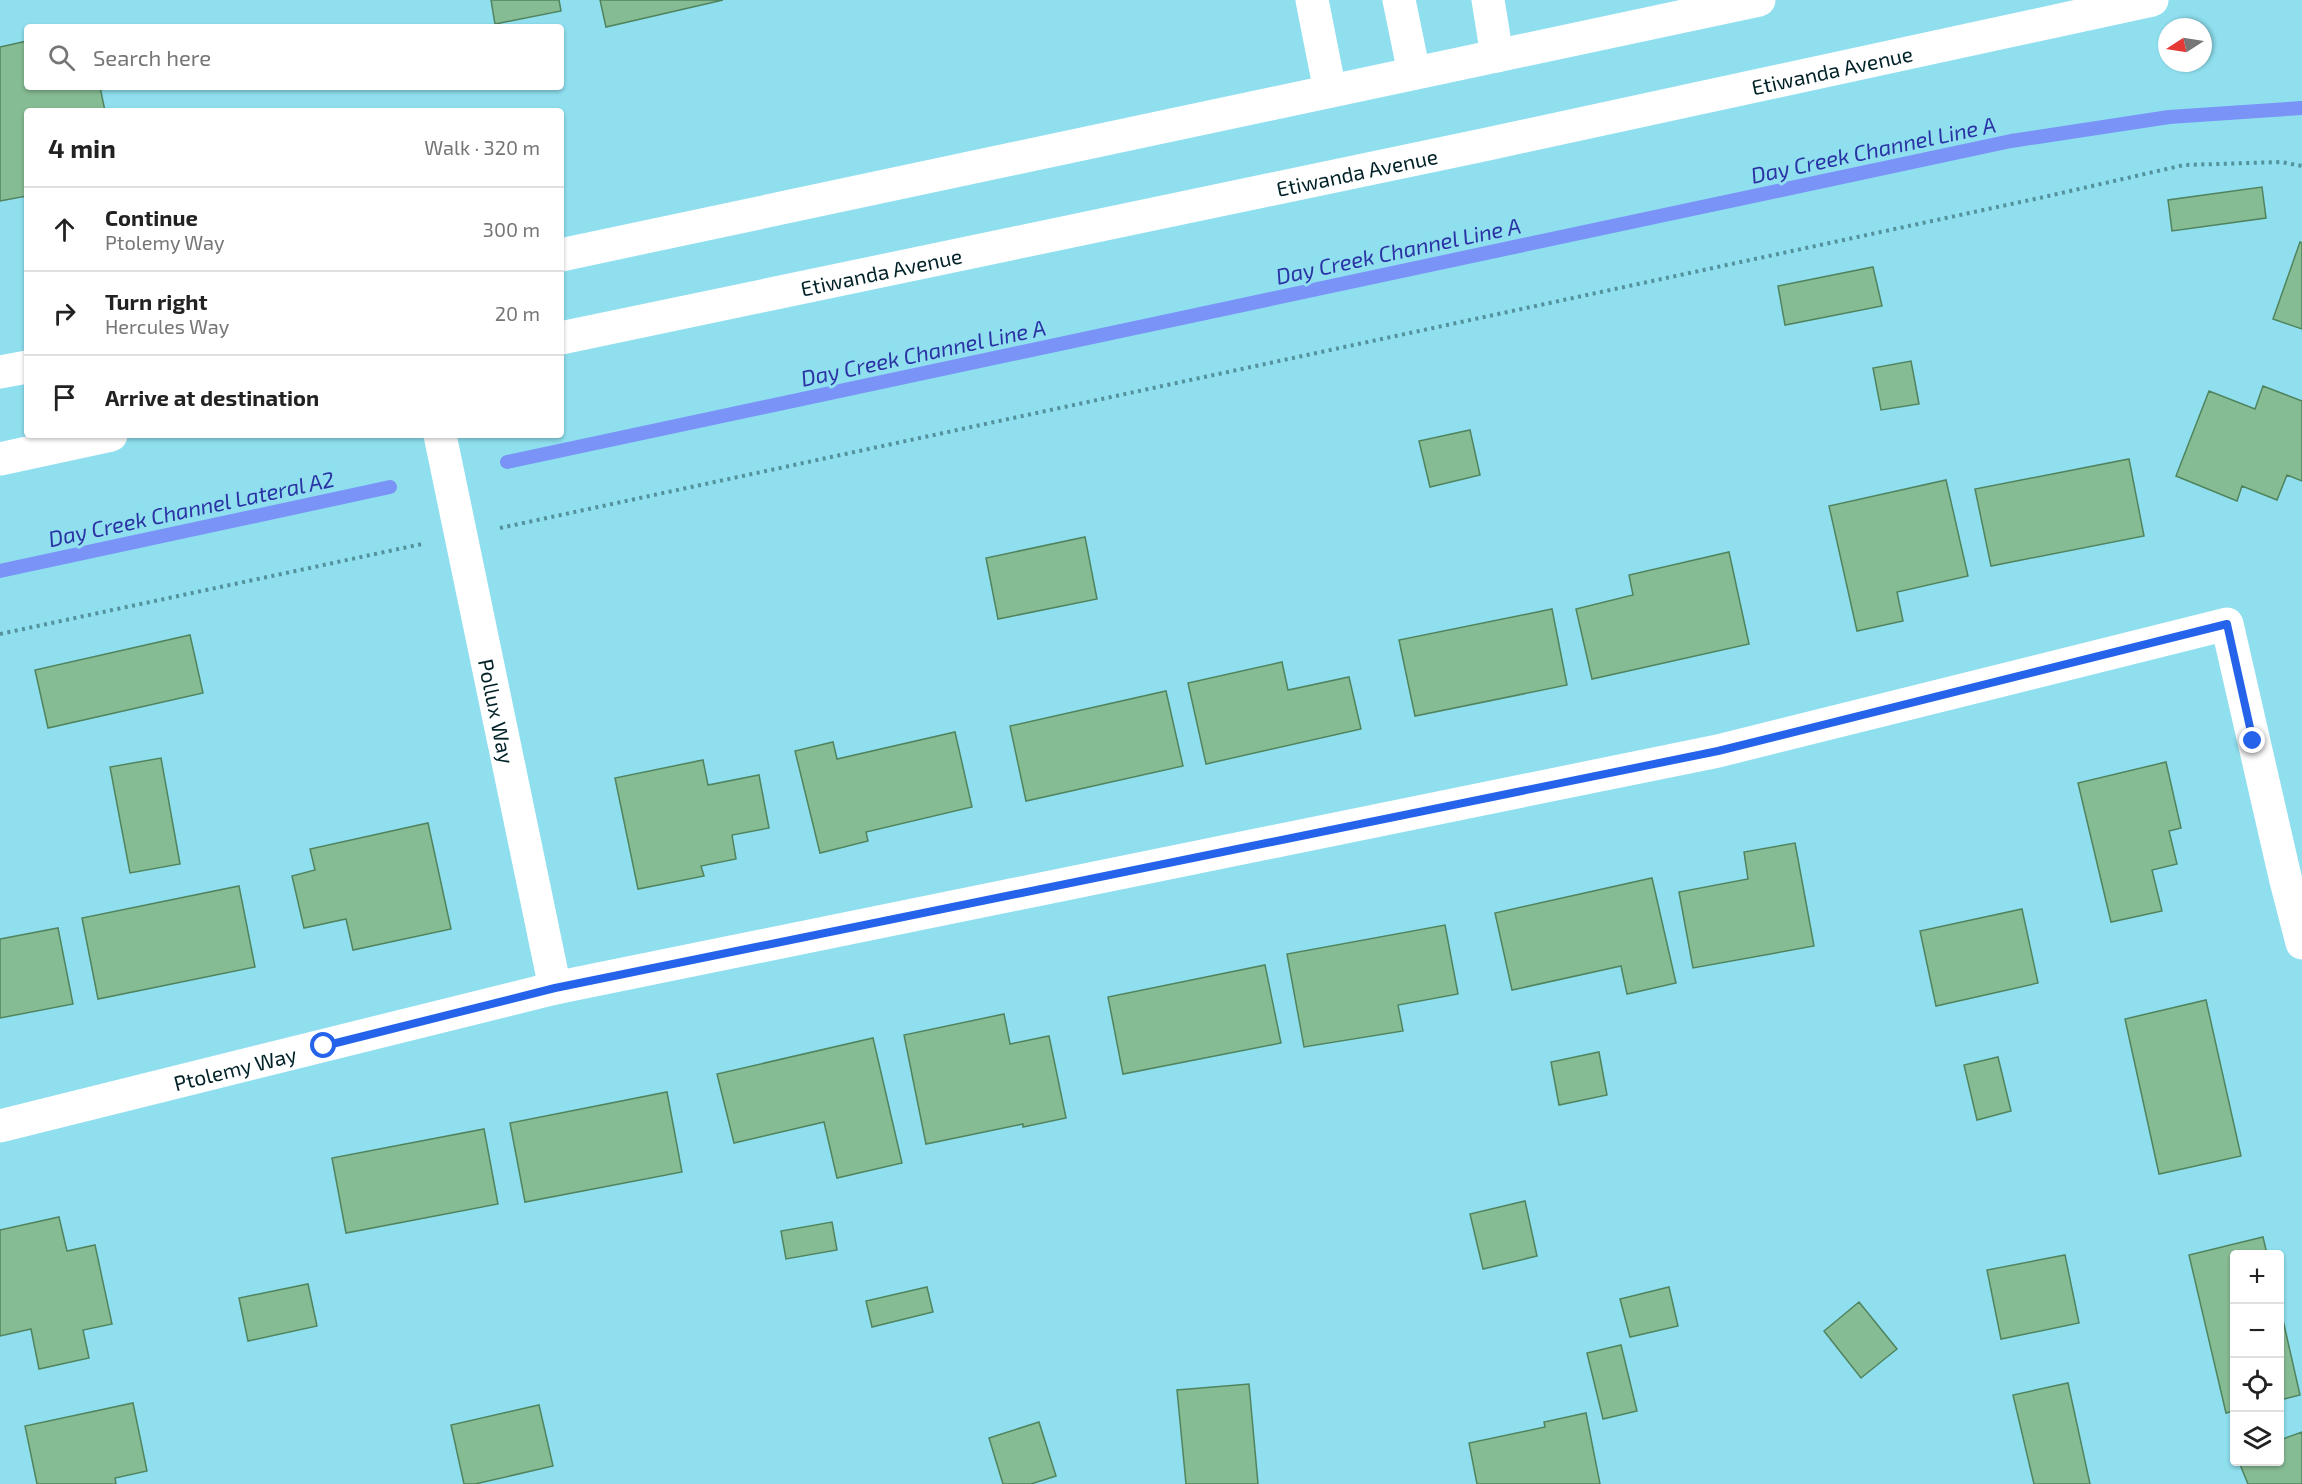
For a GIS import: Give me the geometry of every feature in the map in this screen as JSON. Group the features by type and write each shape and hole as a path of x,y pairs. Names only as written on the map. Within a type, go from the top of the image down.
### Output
{"street":[{"path":"1312,0 1330,91"},
{"path":"1399,0 1414,74"},
{"path":"1488,0 1497,56"},
{"path":"564,254 1759,0"},
{"name":"Etiwanda Avenue","path":"564,337 1471,147 2152,0"},
{"path":"0,372 24,368"},
{"path":"0,459 97,438"},
{"name":"Pollux Way","path":"441,438 555,988"},
{"name":"Ptolemy Way","path":"0,1126 555,988 1718,751 2227,624 2302,943"}],"path":[{"path":"0,634 2044,197 2184,165 2282,162 2302,166"}],"building":[{"path":"491,0 559,0 561,11 495,24"},
{"path":"600,0 723,0 606,27"},
{"path":"24,42 24,90 101,90 104,108 24,108 24,197 0,201 0,47"},
{"path":"2262,187 2266,218 2172,231 2168,200"},
{"path":"2300,242 2302,243 2302,329 2273,319"},
{"path":"1873,267 1882,306 1785,325 1778,286"},
{"path":"1911,361 1919,404 1881,410 1873,368"},
{"path":"2263,386 2302,401 2302,481 2287,475 2277,500 2242,486 2237,501 2176,476 2209,391 2255,409"},
{"path":"1470,430 1480,475 1430,487 1419,441"},
{"path":"2129,459 2144,536 1991,566 1975,489"},
{"path":"1946,480 1968,576 1897,592 1903,621 1857,631 1829,506"},
{"path":"1085,537 1097,599 998,619 986,558"},
{"path":"1729,552 1749,644 1592,679 1576,609 1633,595 1629,575"},
{"path":"1552,609 1567,685 1415,716 1399,640"},
{"path":"190,635 203,693 48,728 35,670"},
{"path":"1282,662 1288,690 1349,677 1361,729 1206,764 1188,683"},
{"path":"1166,691 1183,766 1026,801 1010,726"},
{"path":"955,732 972,807 866,832 868,841 820,853 795,751 833,742 837,759"},
{"path":"161,758 180,864 130,873 110,767"},
{"path":"703,760 708,785 759,775 769,828 732,835 736,859 701,866 704,876 638,889 615,778"},
{"path":"2166,762 2181,828 2169,831 2177,864 2152,870 2162,911 2111,922 2078,783"},
{"path":"428,823 451,929 353,950 346,919 304,928 292,876 315,870 310,849"},
{"path":"1795,843 1814,946 1693,968 1679,892 1748,879 1744,852"},
{"path":"1652,878 1676,983 1627,994 1621,966 1512,990 1495,913"},
{"path":"239,886 255,967 98,999 82,918"},
{"path":"2022,909 2038,983 1936,1006 1920,931"},
{"path":"1445,925 1458,994 1398,1005 1403,1031 1304,1047 1287,954"},
{"path":"58,928 73,1004 0,1018 0,939"},
{"path":"1265,965 1281,1043 1123,1074 1108,997"},
{"path":"2206,1000 2241,1156 2159,1174 2125,1019"},
{"path":"1004,1014 1010,1044 1049,1036 1066,1118 1023,1127 1023,1124 926,1144 904,1035"},
{"path":"873,1038 902,1163 837,1178 824,1122 734,1143 717,1074"},
{"path":"1599,1052 1607,1095 1559,1105 1551,1062"},
{"path":"1998,1057 2011,1111 1977,1120 1964,1065"},
{"path":"667,1092 682,1172 525,1202 510,1123"},
{"path":"484,1129 498,1204 346,1233 332,1158"},
{"path":"1525,1201 1537,1256 1483,1269 1470,1214"},
{"path":"59,1217 67,1251 95,1245 112,1324 83,1330 89,1358 39,1369 31,1329 0,1336 0,1230"},
{"path":"832,1222 837,1250 786,1259 781,1231"},
{"path":"2263,1237 2266,1250 2230,1250 2230,1412 2226,1413 2189,1255"},
{"path":"2065,1255 2079,1323 2001,1339 1987,1270"},
{"path":"308,1284 317,1326 248,1341 239,1298"},
{"path":"927,1287 933,1312 872,1327 866,1301"},
{"path":"1669,1287 1678,1326 1630,1337 1620,1299"},
{"path":"1859,1302 1897,1349 1861,1378 1824,1331"},
{"path":"2284,1325 2300,1395 2284,1399"},
{"path":"1621,1345 1637,1411 1603,1419 1587,1353"},
{"path":"2068,1383 2090,1484 2034,1484 2013,1395"},
{"path":"1249,1384 1258,1484 1186,1484 1177,1390"},
{"path":"133,1403 147,1471 115,1478 116,1484 37,1484 25,1426"},
{"path":"539,1405 553,1466 475,1484 464,1484 451,1425"},
{"path":"1586,1413 1600,1484 1477,1484 1469,1443 1545,1427 1544,1422"},
{"path":"1039,1422 1056,1476 1031,1484 1003,1484 989,1438"},
{"path":"2302,1432 2302,1484 2248,1484 2241,1466 2284,1466 2284,1439"}],"waterway":[{"name":"Day Creek Channel Line A","path":"507,462 2011,141 2169,117 2302,108"},
{"name":"Day Creek Channel Lateral A2","path":"0,571 390,487"}],"route":[{"path":"324,1046 555,988 1718,751 2227,624 2253,741"}]}
